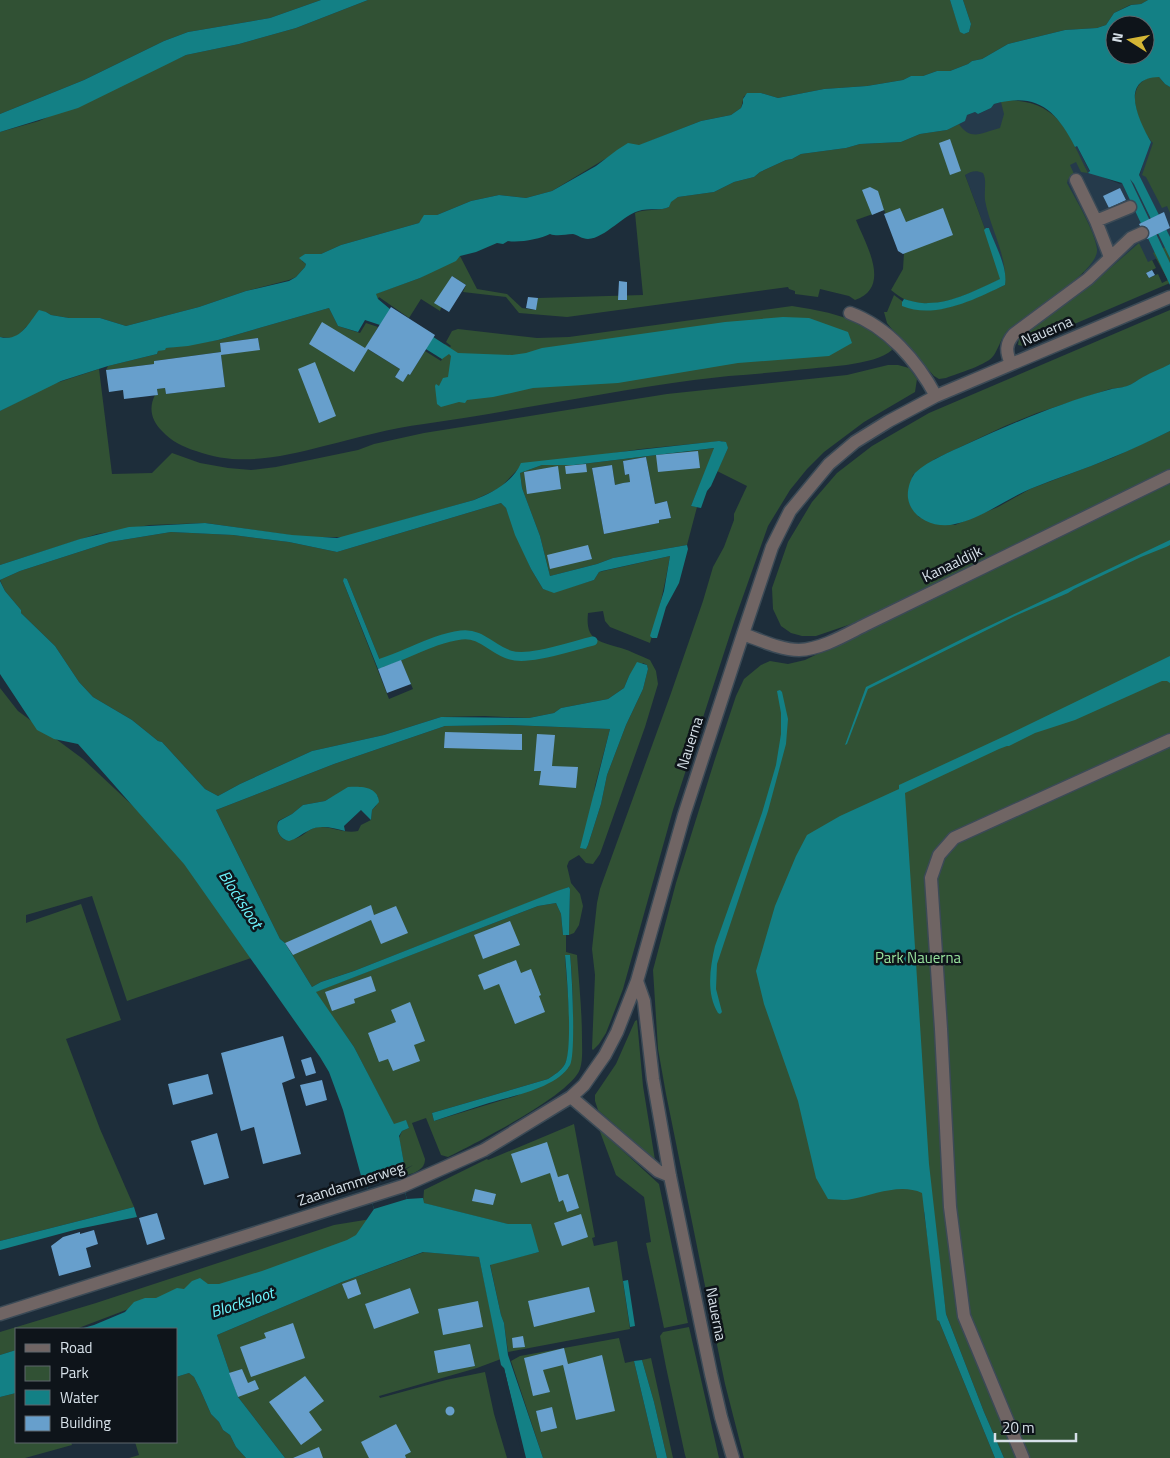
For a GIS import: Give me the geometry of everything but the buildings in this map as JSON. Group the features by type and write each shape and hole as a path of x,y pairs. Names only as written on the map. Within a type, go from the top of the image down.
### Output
{"street":[{"path":"1076,180 1110,257"},
{"path":"1096,222 1130,207"},
{"path":"1011,364 1006,352 1011,337 1088,279 1131,238 1142,232"},
{"name":"Nauerna","path":"733,1458 713,1382 670,1176 653,1079 644,1000 637,981 684,815 776,536 790,511 829,464 855,442 889,421 936,396 1170,297"},
{"path":"850,313 873,324 893,340 926,378 936,396"},
{"name":"Kanaaldijk","path":"743,634 789,649 800,650 815,647 865,625 1170,476"},
{"path":"1023,1458 964,1316 950,1207 931,878 940,855 954,838 1170,740"},
{"name":"Zaandammerweg","path":"0,1314 403,1186 484,1150 571,1097 593,1074 617,1032 637,981"},
{"path":"571,1097 658,1171 670,1176"}],"shaded area":[{"path":"1165,84 1170,87 1170,252 1094,288 1072,254 1005,277 1003,266 989,228 985,229 948,129 967,115 975,112 978,114 991,108 994,104 1009,100 1077,146 1090,172 1120,184 1140,174"}],"green space":[{"path":"0,0 321,0 270,18 188,32 164,41 84,80 0,114"},
{"path":"368,0 950,0 964,34 969,32 971,24 963,0 1148,0 1141,4 1130,5 1113,15 1105,15 1105,25 1097,28 1065,30 1008,44 982,59 972,61 950,71 937,71 923,76 911,76 903,80 867,86 824,89 778,98 761,93 744,96 741,108 731,115 701,121 605,159 552,191 526,198 499,195 471,201 437,215 425,215 419,223 341,245 321,254 305,254 302,261 306,264 305,267 296,277 199,307 126,326 100,318 69,318 51,315 46,312 26,327 18,336 11,338 0,337 0,132 39,121 186,55 239,44 296,28"},
{"path":"1150,77 1159,77 1170,87 1170,213 1167,206 1162,208 1146,177 1142,175 1153,143 1145,132 1139,118 1135,97 1139,84"},
{"path":"1009,100 1026,102 1051,113 1068,133 1088,173 1081,172 1076,162 1070,165 1075,176 1068,179 1067,183 1096,242 1095,258 1075,280 1008,330 991,359 946,378 939,379 934,376 887,323 884,312 887,312 894,295 902,301 902,305 915,309 941,309 954,306 1005,285 1001,252 987,211 984,176 983,173 978,171 965,175 1001,279 966,295 941,302 916,303 904,299 891,290 903,269 906,222 886,214 884,210 856,220 870,253 874,276 872,286 866,294 855,300 849,296 820,289 818,297 795,294 795,291 788,287 567,317 519,313 506,297 463,292 466,285 452,276 440,311 421,299 409,318 379,297 378,299 375,294 420,278 460,256 477,289 507,294 522,308 535,310 538,298 643,295 635,213 669,207 670,202 678,197 714,192 734,182 754,177 760,172 801,154 846,148 860,144 901,142 920,134 947,130 959,124 968,133 973,134 1000,128 1004,114 1001,102"},
{"path":"1139,243 1148,262 1152,260 1156,268 1146,273 1149,278 1158,274 1162,283 1168,280 1153,253 1170,245 1170,283 1023,346 1018,345 1019,338 1092,284"},
{"path":"792,306 816,310 852,320 873,331 887,342 892,350 884,355 860,363 707,378 660,385 399,428 292,454 260,459 228,459 191,449 169,438 156,423 152,414 153,400 155,395 158,395 157,389 165,388 166,394 225,387 221,355 260,349 258,338 220,343 221,352 106,370 108,366 157,354 158,351 166,348 218,340 329,308 338,326 360,333 366,323 378,327 366,348 400,369 395,377 403,381 408,374 410,375 425,351 441,361 442,359 437,356 445,344 451,346 446,342 452,331 458,329 537,338 569,337"},
{"path":"1170,310 1170,364 1125,387 1110,389 1037,413 935,459 913,475 908,494 910,505 919,517 955,525 998,507 1030,489 1112,458 1170,431 1170,469 857,622 816,636 802,636 791,633 781,626 773,609 772,588 788,542 812,502 837,473 872,446 929,413"},
{"path":"888,365 909,368 917,379 915,392 864,422 824,452 790,490 768,526 735,619 673,810 623,989 606,1033 593,1050 595,975 592,949 600,889 670,696 713,567 724,547 734,520 734,514 747,486 717,471 728,448 722,441 641,449 520,467 500,488 474,500 344,537 303,537 206,523 150,525 97,534 0,565 0,411 50,385 99,369 112,474 152,473 172,453 200,463 228,468 251,470 276,467 358,450 374,444 424,433 667,394 847,375"},
{"path":"715,448 691,506 697,507 687,545 613,558 550,576 540,536 522,488 520,473 542,465 574,465","holes":["646,457 655,504 667,501 671,518 659,520 659,523 604,534 592,468 612,465 615,485 630,482 629,474 625,475 623,461"]},
{"name":"Park Nauerna","path":"1170,483 1170,1458 1004,1458 946,1314 933,1210 924,1212 939,1321 995,1458 744,1458 725,1384 666,1094 658,1049 653,970 676,883 736,696 744,679 761,665 770,661 788,664 805,660"},
{"path":"501,503 506,508 531,569 543,589 554,592 594,580 599,572 670,556 650,643 610,627 605,621 603,611 588,613 591,635 600,641 650,660 656,671 658,684 645,727 600,854 593,864 586,863 579,855 569,861 567,866 571,883 580,894 583,906 579,925 574,933 569,935 569,887 312,987 285,943 280,939 216,810 334,764 445,726 509,725 610,729 595,786 586,849 601,804 607,775 626,725 643,689 648,669 647,665 643,663 629,676 624,688 608,699 561,708 554,713 529,718 441,717 384,735 312,751 218,796 205,789 162,742 158,741 132,720 93,697 79,682 55,646 21,613 21,610 5,591 0,580 20,571 110,542 171,532 233,535 289,542 337,552","holes":["347,579 383,668 401,661 413,689 389,699 343,581","378,796 376,806 372,810 371,820 361,825 358,831 318,827 297,838 285,840 278,832 278,821 292,814 303,805 325,801 332,797"]},
{"path":"0,688 18,711 83,759 168,841 254,957 127,1001 92,896 26,915 26,923 81,904 121,1020 66,1039 100,1129 134,1207 0,1241"},
{"path":"556,903 561,914 563,935 566,935 566,952 577,955 582,1028 580,1069 573,1080 542,1105 500,1130 448,1157 441,1155 426,1118 412,1123 425,1159 420,1170 400,1177 399,1174 413,1165 405,1169 399,1138 402,1131 409,1128 406,1121 394,1125 354,1047 315,992 538,906","holes":["565,955 570,955 572,1011 569,1067 554,1079 516,1096 434,1121 432,1113 548,1079 565,1064 568,1055 570,1027"]},
{"path":"637,1020 643,1086 655,1160 598,1110 595,1101 595,1095 616,1064"},
{"path":"574,1124 595,1237 592,1238 594,1246 617,1241 630,1329 508,1352 504,1323 490,1264 539,1252 511,1225 423,1203 424,1190 487,1159"},
{"path":"599,1129 659,1184 688,1323 664,1328 646,1243 651,1242 644,1197 616,1175"},
{"path":"377,1218 368,1237 231,1289 147,1302 79,1328 15,1328 15,1350 0,1355 0,1332 96,1303 334,1225"},
{"path":"424,1252 479,1257 501,1359 477,1368 379,1396 380,1398 446,1380 485,1372 494,1414 507,1458 285,1458 238,1397 217,1335 342,1282"},
{"path":"689,1327 719,1458 686,1458 685,1455 660,1336 663,1332"},
{"path":"619,1338 625,1363 634,1361 657,1458 543,1458 511,1361 520,1356"},
{"path":"651,1358 673,1458 667,1458 642,1360"},
{"path":"189,1373 194,1377 211,1414 219,1422 223,1430 230,1435 236,1447 246,1458 129,1458 139,1455 135,1443 178,1443 178,1376"},
{"path":"15,1393 15,1443 71,1443 72,1445 25,1458 0,1458 0,1397"}],"water":[{"path":"321,0 368,0 296,28 239,44 186,55 78,108 0,132 0,114 84,80 164,41 188,32 270,18"},
{"path":"950,0 963,0 971,24 969,32 964,34 960,32"},
{"path":"1148,0 1170,0 1170,87 1159,77 1146,79 1135,92 1135,102 1141,123 1151,142 1139,175 1170,237 1170,258 1130,179 1170,263 1170,285 1122,183 1088,173 1090,171 1077,146 1075,147 1060,123 1044,107 1022,100 1009,101 994,104 991,108 978,114 975,112 967,115 965,121 947,130 920,134 901,142 860,144 846,148 801,154 760,172 754,177 734,182 714,192 678,197 671,202 669,207 645,209 635,212 595,238 586,239 573,234 550,234 529,240 508,241 503,244 497,243 476,252 460,256 456,261 420,278 376,294 378,299 390,309 458,353 512,355 542,348 725,322 783,317 809,318 848,332 852,343 829,356 738,363 618,383 533,388 493,397 467,400 465,403 459,402 441,407 437,404 435,386 436,384 439,386 443,378 448,377 451,356 449,354 442,359 382,322 380,325 365,320 358,332 338,326 329,308 218,340 166,348 165,350 158,351 157,354 108,366 61,381 0,411 0,337 13,337 23,331 39,310 51,315 69,318 100,318 126,326 199,307 246,291 289,281 296,277 305,267 306,264 299,258 305,254 321,254 341,245 419,223 424,215 437,215 471,201 499,195 526,198 552,191 596,166 628,143 639,145 701,121 731,115 741,108 747,93 761,93 778,98 824,89 867,86 903,80 911,76 923,76 937,71 950,71 972,61 982,59 1008,44 1065,30 1097,28 1105,25 1105,65 1155,65 1155,15 1113,15 1131,5 1141,4"},
{"path":"989,228 1001,258 1005,272 1005,285 955,306 941,309 915,310 902,306 904,299 925,303 947,301 1000,279 984,230"},
{"path":"1170,364 1170,431 1118,455 1030,489 984,513 955,524 940,525 925,521 914,512 910,505 908,492 912,478 915,473 933,460 1037,414 1090,395 1129,385"},
{"path":"719,441 726,442 728,448 707,491 701,508 691,506 714,448 574,465 542,465 520,473 522,488 540,536 550,576 613,558 687,545 688,549 679,583 666,607 657,638 650,636 664,591 670,556 602,571 599,572 594,580 554,593 543,589 531,569 515,535 506,508 501,503 337,552 289,542 233,535 171,532 110,542 20,571 0,580 0,565 80,539 129,527 205,523 292,535 337,538 474,500 495,490 507,481 513,476 521,463"},
{"path":"1170,540 1170,545 1166,547 1015,616 868,689 845,745 866,687 970,635"},
{"path":"344,578 347,579 383,668 378,669 343,581"},
{"name":"Blocksloot","path":"0,581 5,591 21,610 21,613 55,646 79,682 93,697 132,720 158,741 162,742 205,789 218,796 312,751 384,735 441,717 529,718 554,713 561,708 608,699 624,688 637,662 647,665 648,669 643,689 626,725 607,775 601,804 586,849 580,848 610,729 509,725 445,726 334,764 216,810 280,939 285,943 312,987 569,887 569,935 563,935 561,914 556,903 538,906 316,992 354,1047 394,1124 406,1120 409,1128 402,1131 399,1136 405,1169 399,1173 407,1199 423,1198 424,1203 508,1224 531,1224 539,1252 490,1265 504,1323 508,1355 543,1458 526,1458 504,1368 501,1365 479,1257 423,1252 342,1282 217,1335 238,1397 285,1458 246,1458 236,1447 230,1435 223,1430 219,1422 211,1414 194,1377 189,1373 178,1376 178,1328 84,1328 125,1312 134,1302 145,1298 156,1298 177,1288 184,1289 192,1281 200,1278 208,1284 219,1284 262,1271 347,1240 356,1235 374,1209 366,1183 363,1183 343,1110 329,1072 320,1057 184,864 78,744 54,739 37,730 0,674"},
{"path":"1170,656 1170,683 1162,681 1075,720 1035,733 905,793 929,1164 946,1314 1004,1458 995,1458 937,1320 922,1193 914,1190 896,1189 849,1200 828,1199 816,1178 798,1101 764,1004 756,971 775,906 807,835 840,816 899,789 899,785"},
{"path":"780,690 788,719 786,744 768,811 717,964 716,989 722,1012 720,1014 714,1005 710,989 713,954 762,813 776,765 781,734 781,713 777,691"},
{"path":"348,787 368,788 378,797 379,802 372,810 371,820 361,810 344,826 345,831 326,827 317,828 289,841 281,836 277,827 279,821 303,805 325,801"},
{"path":"565,955 570,955 573,1045 570,1065 564,1073 555,1080 533,1090 434,1121 432,1113 548,1079 565,1064 569,1043 569,1028"},
{"path":"134,1207 137,1217 78,1229 0,1250 0,1241"},
{"path":"628,1280 635,1326 630,1327 623,1281"},
{"path":"15,1350 15,1393 0,1397 0,1355"},
{"path":"642,1360 667,1458 657,1458 634,1361"}],"pier":[{"path":"399,1173 407,1199 374,1209 366,1183"},
{"path":"501,1368 504,1368 523,1449 521,1450"}],"waterway":[{"path":"381,663 440,640 461,635 475,636 504,653 518,656 539,655 593,641"}]}
